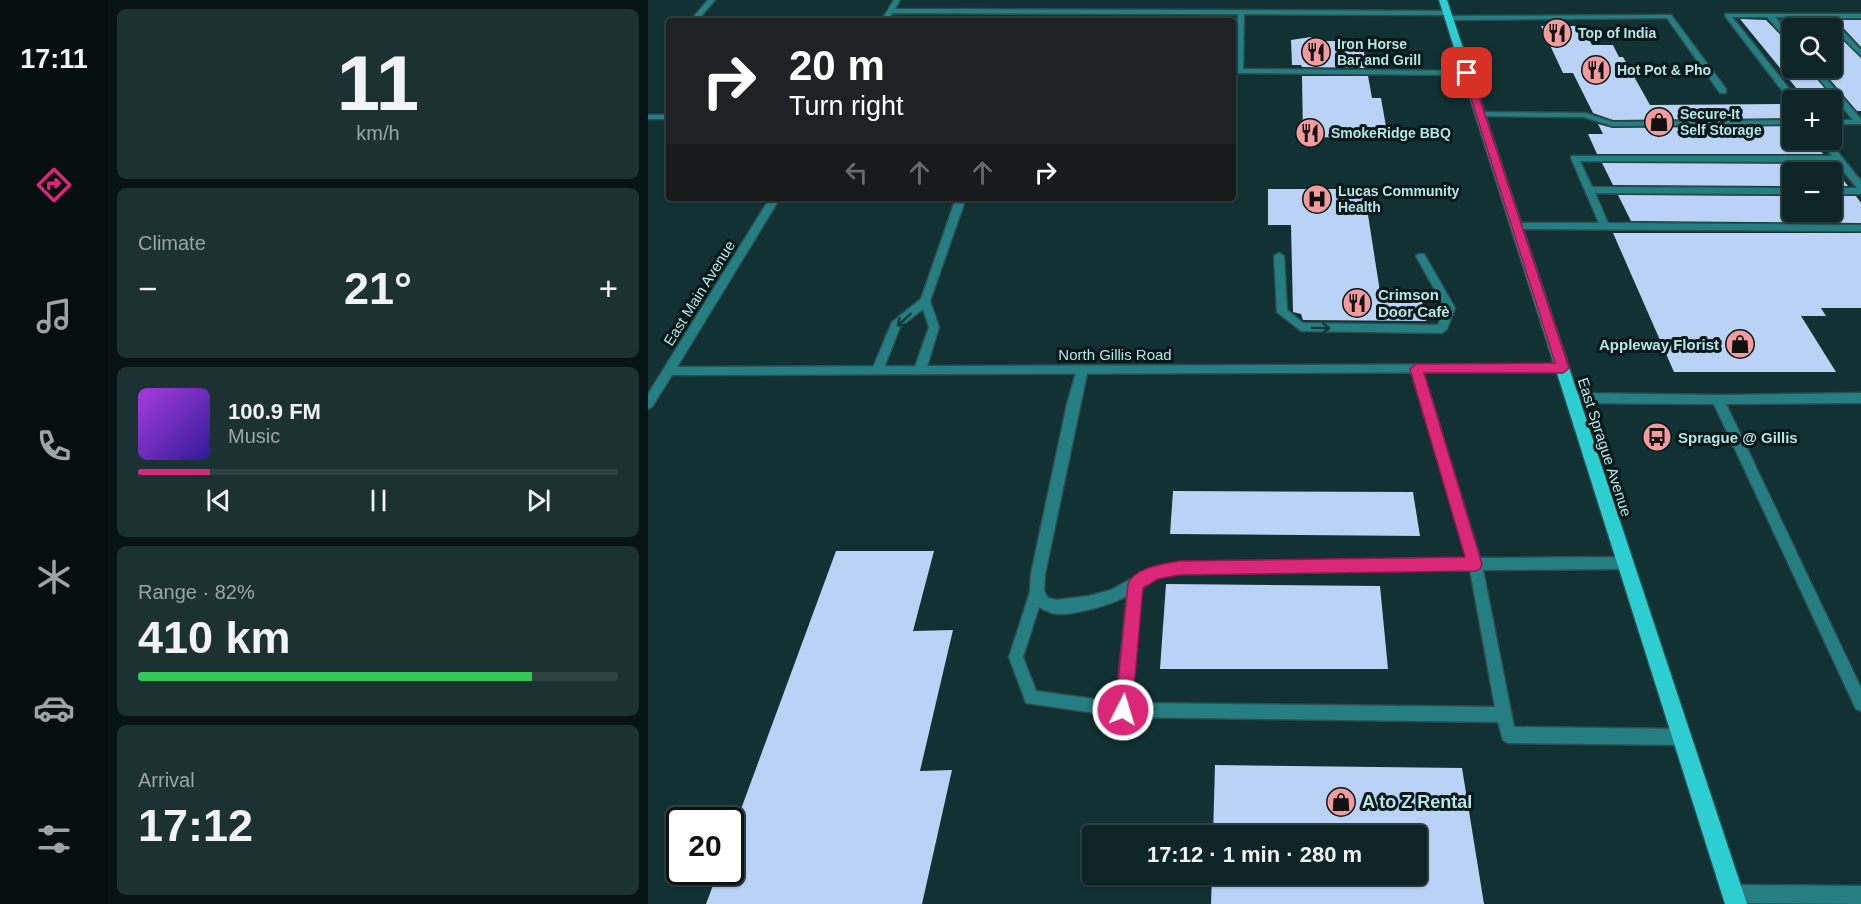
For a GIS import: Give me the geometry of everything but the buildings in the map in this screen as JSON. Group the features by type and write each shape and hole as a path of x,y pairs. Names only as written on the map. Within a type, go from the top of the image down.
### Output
{"main road":[{"name":"East Sprague Avenue","path":"1447,10 1735,899"}],"street":[{"path":"696,18 712,0"},
{"path":"886,18 897,0"},
{"path":"890,11 1447,10 1669,16 1723,92"},
{"path":"1241,12 1239,71 1467,73"},
{"path":"1786,90 1727,15 1861,16"},
{"path":"1769,15 1782,31"},
{"path":"1825,16 1861,54"},
{"path":"1822,78 1860,122"},
{"path":"1480,114 1585,115 1612,124 1782,122"},
{"path":"648,117 666,117"},
{"path":"1842,122 1860,122"},
{"path":"1832,150 1861,189"},
{"path":"1605,227 1575,158 1839,159"},
{"path":"1842,190 1861,189"},
{"path":"1589,190 1782,191"},
{"name":"East Main Avenue","path":"648,404 773,201"},
{"path":"878,370 896,325 925,301 960,201"},
{"path":"1517,226 1861,228"},
{"path":"1279,256 1282,312 1301,327 1442,329 1450,308 1421,256"},
{"path":"920,370 934,327 925,301"},
{"name":"North Gillis Road","path":"668,370 1563,368"},
{"path":"1082,369 1045,533 1037,592 1016,657 1031,698 1123,710 1504,715"},
{"path":"1416,369 1475,564 1508,735 1682,737"},
{"path":"1572,398 1718,400 1861,398"},
{"path":"1718,400 1861,704"},
{"path":"1037,592 1044,603 1057,607 1088,603 1114,596 1156,572 1179,568 1626,563"},
{"path":"1123,710 1136,584"},
{"path":"1735,899 1861,895"}],"place":[{"name":"Top of India","path":"1557,33"},
{"name":"Iron Horse Bar and Grill","path":"1316,52"},
{"name":"Hot Pot & Pho","path":"1596,70"},
{"name":"Secure-It Self Storage","path":"1659,122"},
{"name":"SmokeRidge BBQ","path":"1310,133"},
{"name":"Lucas Community Health","path":"1317,199"},
{"name":"Crimson Door Cafè","path":"1357,303"},
{"name":"Appleway Florist","path":"1740,344"},
{"name":"Sprague @ Gillis","path":"1657,437"},
{"name":"A to Z Rental","path":"1341,802"}],"route":[{"path":"1123,710 1136,584 1156,572 1179,568 1475,564 1416,369 1563,368 1467,73"}]}
